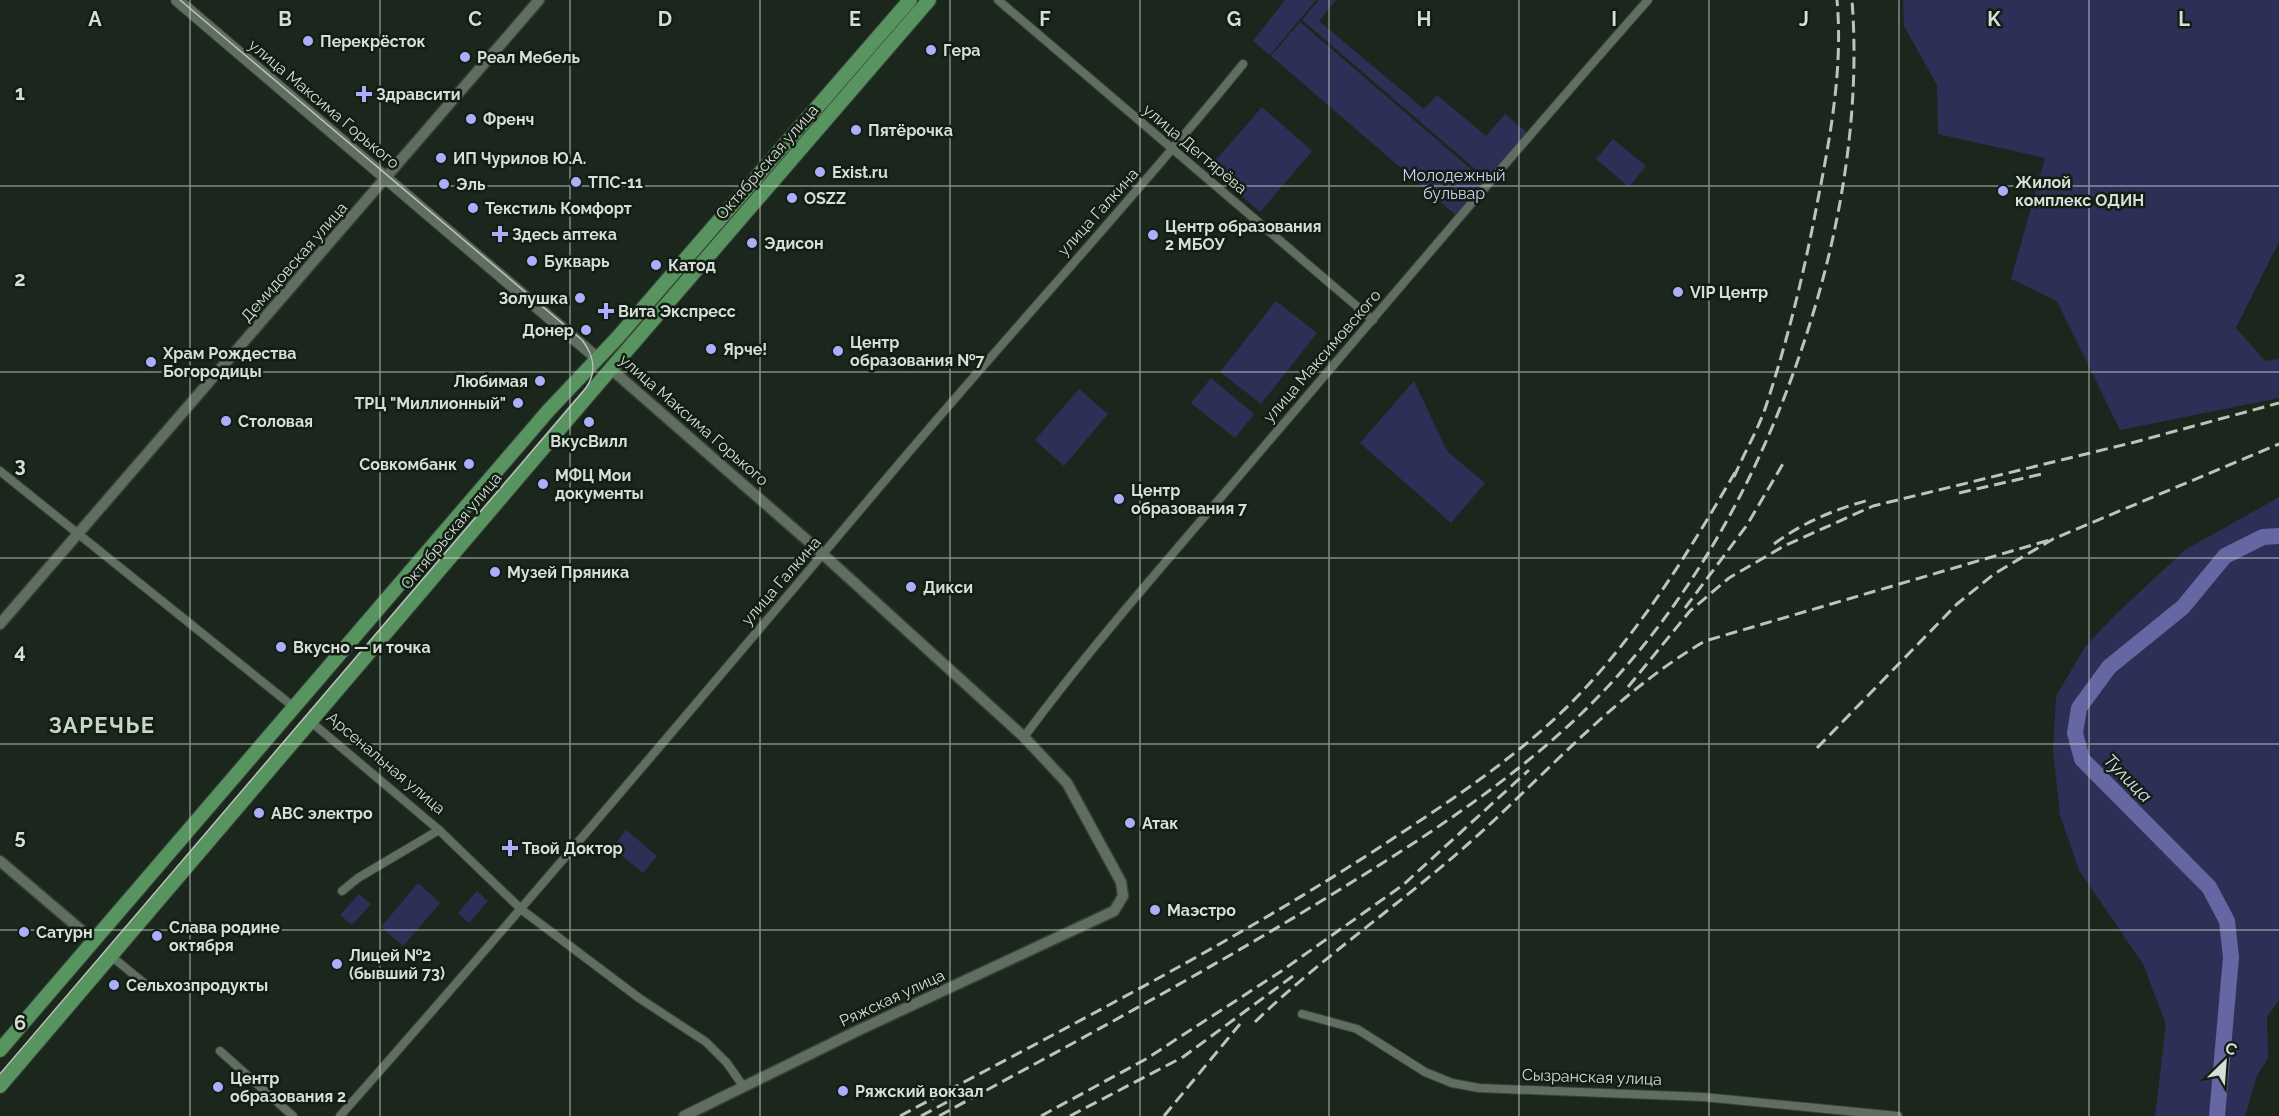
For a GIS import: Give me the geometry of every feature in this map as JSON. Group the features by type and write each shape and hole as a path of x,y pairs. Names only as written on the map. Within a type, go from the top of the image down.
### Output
{"main road":[{"name":"улица Максима Горького","path":"177,0 610,369"},
{"name":"Октябрьская улица","path":"0,1050 548,411 598,358 910,0"},
{"name":"Октябрьская улица","path":"0,1086 610,369 929,0"},
{"name":"Арсенальная улица","path":"295,708 310,721"},
{"path":"94,941 111,956"}],"street":[{"name":"Демидовская улица","path":"0,624 539,0"},
{"name":"улица Дегтярёва","path":"998,0 1373,320"},
{"name":"улица Максимовского","path":"1024,737 1065,682 1528,136 1646,1"},
{"name":"улица Галкина","path":"340,1116 522,910 1072,263 1173,150 1243,64"},
{"name":"улица Максима Горького","path":"610,369 824,556 1024,737 1067,783 1121,882 1123,896 1114,911"},
{"name":"Арсенальная улица","path":"0,471 295,708"},
{"name":"Арсенальная улица","path":"310,721 439,830 522,910 603,972 706,1042 727,1063 743,1086"},
{"path":"342,891 358,878 439,830"},
{"path":"0,861 94,941"},
{"name":"Ряжская улица","path":"684,1116 1114,911"},
{"path":"111,956 148,987"},
{"name":"Сызранская улица","path":"1302,1014 1357,1029 1425,1072 1452,1083 1479,1088 1703,1097 1898,1116"},
{"path":"220,1051 293,1116"}],"green space":[{"path":"1285,0 1316,0 1270,55 1253,41"},
{"path":"1319,0 1336,0 1319,21 1424,109 1437,95 1486,136 1505,114 1529,134 1489,181 1302,20"},
{"path":"1903,0 2279,0 2279,242 2236,328 2265,361 2279,359 2279,398 2120,430 2057,301 2011,279 2045,158 1938,134 1937,85 1904,26"},
{"name":"Молодежный бульвар","path":"1300,22 1487,183 1458,217 1271,56"},
{"path":"1262,107 1312,151 1260,212 1209,168"},
{"path":"1613,139 1646,166 1629,187 1596,159"},
{"path":"1276,301 1317,333 1261,404 1220,372"},
{"path":"1211,378 1254,414 1235,438 1191,403"},
{"path":"1414,381 1447,451 1485,483 1451,523 1360,443"},
{"path":"1079,389 1108,414 1064,466 1035,440"},
{"path":"2279,497 2279,1000 2267,1017 2268,1058 2257,1076 2245,1116 2155,1116 2166,1024 2143,964 2079,870 2060,815 2053,751 2056,696 2085,647 2115,615 2185,550"},
{"path":"626,830 657,856 643,873 612,848"},
{"path":"418,883 440,903 403,946 381,927"},
{"path":"477,891 488,901 469,923 458,913"},
{"path":"359,894 371,904 352,925 340,915"}],"waterway":[{"name":"Тулица","path":"2217,1116 2231,957 2227,921 2209,887 2082,759 2075,733 2079,708 2109,667 2183,607 2225,556 2263,537 2279,536"}],"tram line":[{"path":"0,1074 586,388 592,376 593,364 582,340 180,0"}],"railway":[{"path":"1734,477 1766,406 1789,330 1807,251 1835,100 1838,50 1837,0"},
{"path":"939,1116 1244,947 1406,848 1468,806 1555,738 1619,675 1653,634 1713,545 1739,498 1783,401 1801,351 1826,266 1844,178 1853,89 1852,0"},
{"path":"1628,687 1690,611 1729,578 1784,546 1873,506 2135,442 2279,403"},
{"path":"1817,748 1957,604 1994,574 2053,539 2279,444"},
{"path":"1685,608 1747,525 1784,462"},
{"path":"900,1116 1142,987 1261,920 1377,849 1502,763 1571,703 1618,649 1681,562 1737,469"},
{"path":"1959,493 2042,474"},
{"path":"1774,544 1819,518 1869,500"},
{"path":"1255,1022 1333,953 1468,844 1610,711 1672,662 1705,641 2053,539"},
{"path":"1041,1116 1146,1059 1280,972 1403,885 1529,770"},
{"path":"1070,1116 1183,1057 1293,976"},
{"path":"1164,1116 1240,1024"},
{"path":"921,1116 947,1102"}],"place":[{"name":"Перекрёсток","path":"308,41"},
{"name":"Гера","path":"931,50"},
{"name":"Реал Мебель","path":"465,57"},
{"name":"Здравсити","path":"364,94"},
{"name":"Френч","path":"471,119"},
{"name":"Пятёрочка","path":"856,130"},
{"name":"ИП Чурилов Ю.А.","path":"441,158"},
{"name":"Exist.ru","path":"820,172"},
{"name":"ТПС-11","path":"576,182"},
{"name":"Эль","path":"444,184"},
{"name":"Жилой комплекс ОДИН","path":"2003,191"},
{"name":"OSZZ","path":"792,198"},
{"name":"Текстиль Комфорт","path":"473,208"},
{"name":"Здесь аптека","path":"500,234"},
{"name":"Центр образования 2 МБОУ","path":"1153,235"},
{"name":"Эдисон","path":"752,243"},
{"name":"Букварь","path":"532,261"},
{"name":"Катод","path":"656,265"},
{"name":"VIP Центр","path":"1678,292"},
{"name":"Золушка","path":"580,298"},
{"name":"Вита Экспресс","path":"606,311"},
{"name":"Донер","path":"586,330"},
{"name":"Ярче!","path":"711,349"},
{"name":"Центр образования №7","path":"838,351"},
{"name":"Храм Рождества Богородицы","path":"151,362"},
{"name":"Любимая","path":"540,381"},
{"name":"ТРЦ \"Миллионный\"","path":"518,403"},
{"name":"Столовая","path":"226,421"},
{"name":"ВкусВилл","path":"589,422"},
{"name":"Совкомбанк","path":"469,464"},
{"name":"МФЦ Мои документы","path":"543,484"},
{"name":"Центр образования 7","path":"1119,499"},
{"name":"Музей Пряника","path":"495,572"},
{"name":"Дикси","path":"911,587"},
{"name":"Вкусно — и точка","path":"281,647"},
{"name":"АВС электро","path":"259,813"},
{"name":"Атак","path":"1130,823"},
{"name":"Твой Доктор","path":"510,848"},
{"name":"Маэстро","path":"1155,910"},
{"name":"Сатурн","path":"24,932"},
{"name":"Слава родине октября","path":"157,936"},
{"name":"Лицей №2 (бывший 73)","path":"337,964"},
{"name":"Сельхозпродукты","path":"114,985"},
{"name":"Центр образования 2","path":"218,1087"},
{"name":"Ряжский вокзал","path":"843,1091"}],"district":[{"name":"ЗАРЕЧЬЕ","path":"102,725"}]}
